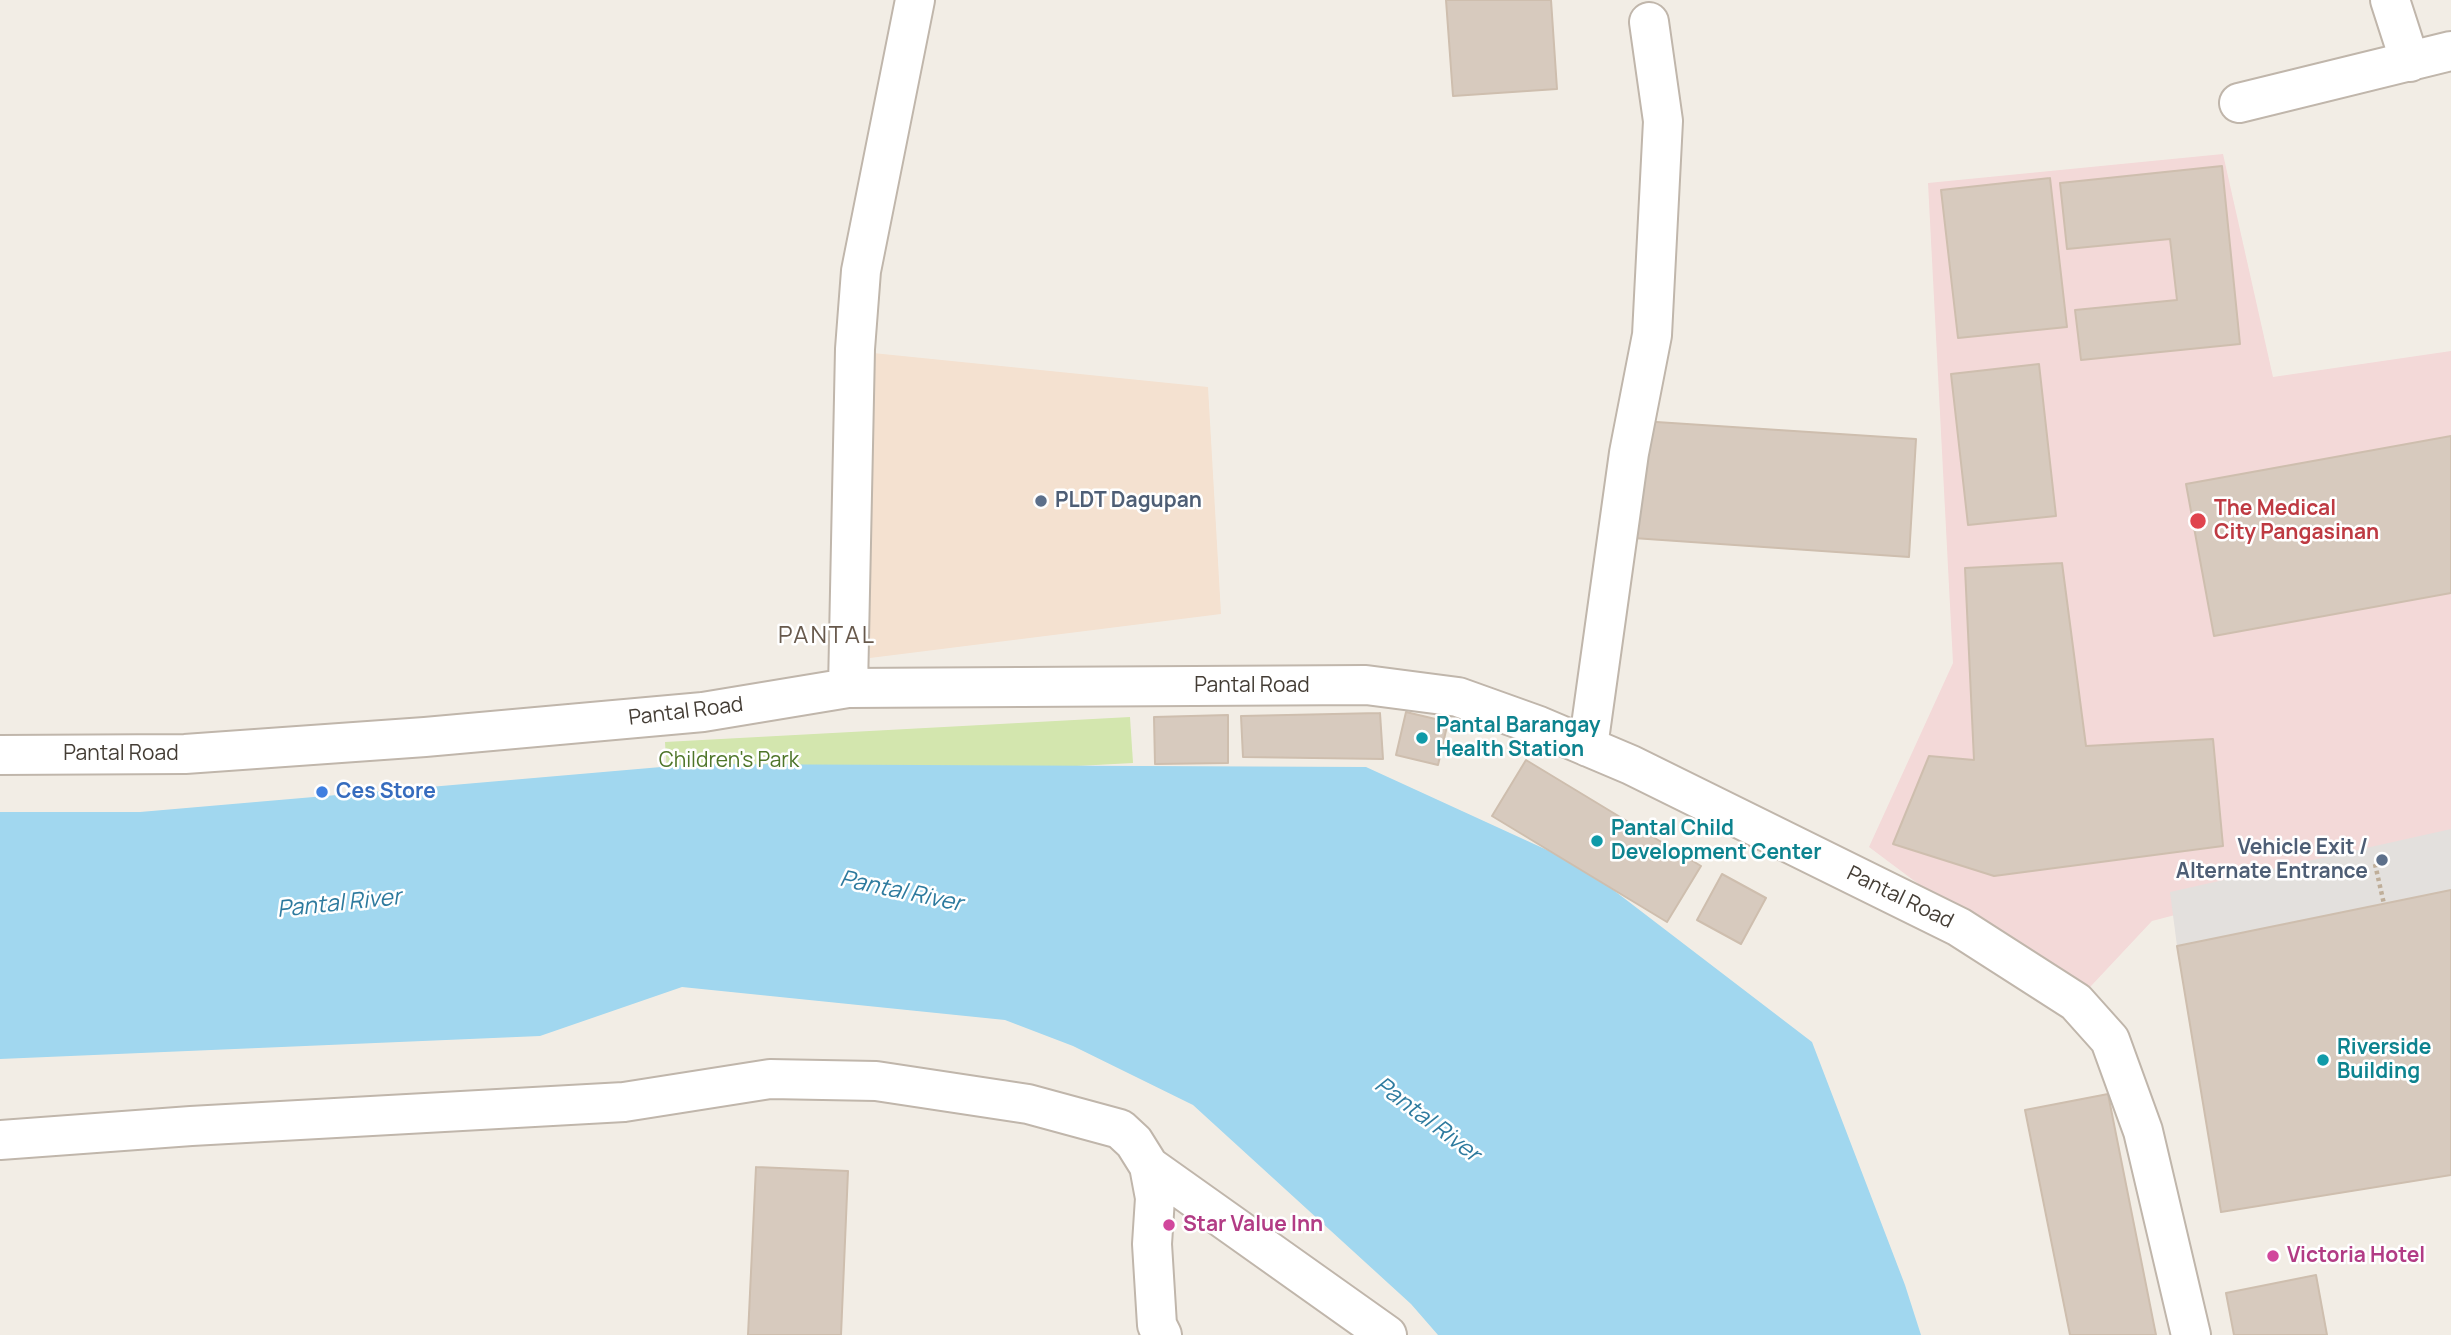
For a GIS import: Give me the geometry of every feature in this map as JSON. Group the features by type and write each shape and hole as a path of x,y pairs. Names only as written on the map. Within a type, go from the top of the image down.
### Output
{"street":[{"path":"848,688 855,349 861,271 915,0"},
{"path":"2390,0 2410,62"},
{"path":"1588,747 1629,453 1652,335 1663,121 1649,22"},
{"path":"2239,103 2451,51"},
{"name":"Pantal Road","path":"0,755 185,754 425,737 704,712 848,688 1366,685 1458,697 1539,726 1631,765 1959,927 2076,1002 2110,1040 2143,1131 2190,1335"},
{"path":"0,1140 191,1126 624,1102 770,1079 876,1081 1028,1104 1120,1129 1134,1142 1149,1166 1155,1198 1152,1244 1157,1325 1162,1335"},
{"path":"1149,1166 1387,1335"}],"path":[{"path":"2375,864 2384,904"}],"shaded area":[{"name":"The Medical City Pangasinan","path":"2223,154 2273,377 2451,351 2451,843 2152,921 2076,1002 1869,847 1953,663 1928,183"},
{"name":"PLDT Dagupan","path":"863,352 1208,387 1221,614 870,658"},
{"name":"Vehicle Exit / Alternate Entrance","path":"2451,829 2451,891 2177,946 2170,892"}],"green space":[{"name":"Children's Park","path":"1130,717 1133,763 668,788 665,742"}],"water":[{"name":"Pantal River","path":"696,764 1366,767 1582,866 1812,1042 1905,1285 1921,1335 1438,1335 1411,1304 1193,1105 1073,1046 1005,1020 682,987 540,1036 0,1059 0,812 140,812"}],"building":[{"path":"1446,0 1551,0 1557,89 1453,96"},
{"path":"2222,166 2240,344 2081,360 2075,310 2177,300 2170,239 2067,249 2060,183"},
{"path":"2050,178 2067,327 1958,338 1941,190"},
{"path":"2039,364 2056,516 1968,525 1951,374"},
{"path":"1641,421 1916,439 1909,557 1633,538"},
{"path":"2451,436 2451,593 2214,636 2186,484"},
{"path":"2062,563 2086,746 2213,739 2223,846 1994,876 1893,844 1929,756 1974,760 1965,568"},
{"name":"Pantal Barangay Health Station","path":"1406,712 1448,722 1438,765 1396,755"},
{"path":"1380,713 1383,759 1243,757 1241,716"},
{"path":"1228,715 1228,763 1155,764 1154,717"},
{"name":"Pantal Child Development Center","path":"1526,760 1701,866 1667,922 1492,816"},
{"path":"1722,874 1766,898 1741,944 1697,920"},
{"name":"Riverside Building","path":"2451,890 2451,1175 2221,1212 2177,946"},
{"path":"2108,1094 2156,1335 2070,1335 2025,1110"},
{"path":"756,1167 848,1171 841,1335 748,1335"},
{"path":"2316,1275 2327,1335 2234,1335 2226,1293"}],"place":[{"name":"PLDT Dagupan","path":"1041,501"},
{"name":"The Medical City Pangasinan","path":"2198,521"},
{"name":"Pantal Barangay Health Station","path":"1422,738"},
{"name":"Ces Store","path":"322,792"},
{"name":"Pantal Child Development Center","path":"1597,841"},
{"name":"Vehicle Exit / Alternate Entrance","path":"2382,860"},
{"name":"Riverside Building","path":"2323,1060"},
{"name":"Star Value Inn","path":"1169,1225"},
{"name":"Victoria Hotel","path":"2273,1256"}],"district":[{"name":"PANTAL","path":"827,636"}]}
